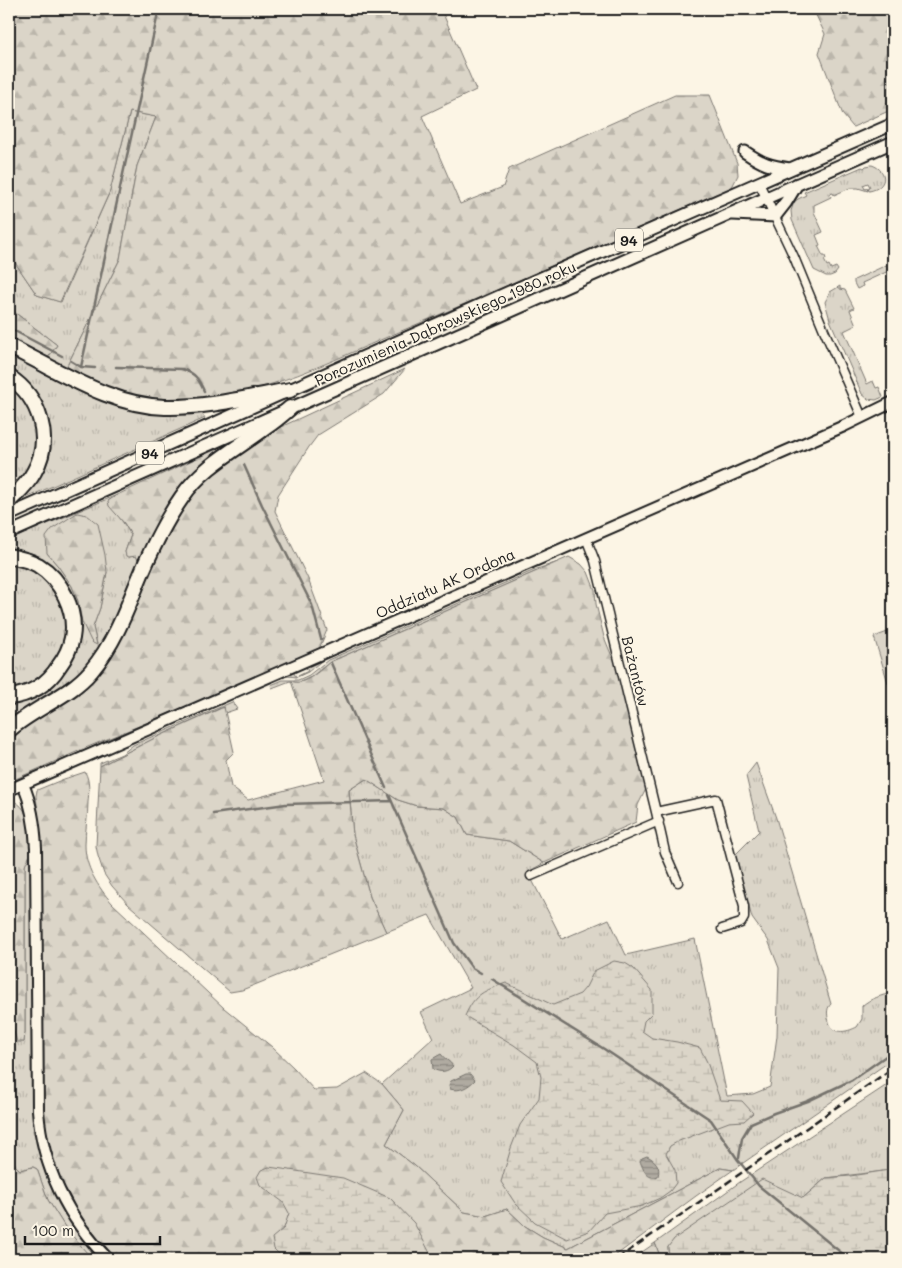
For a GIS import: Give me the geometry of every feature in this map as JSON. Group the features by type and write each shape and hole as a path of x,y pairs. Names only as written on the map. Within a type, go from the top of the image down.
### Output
{"highway":[{"path":"9,346 76,381 120,399 151,406 192,406 290,390"},
{"path":"9,377 22,386 32,400 43,427 41,455 35,472 9,502"},
{"path":"9,730 27,716 75,687 99,662 129,606 159,536 182,497 194,482 214,464 290,408"},
{"path":"9,556 29,561 50,575 62,591 71,613 73,624 72,638 68,650 52,677 24,695 9,697"}],"main road":[{"name":"Porozumienia Dąbrowskiego 1980 roku","path":"9,515 507,293 893,124"},
{"name":"Porozumienia Dąbrowskiego 1980 roku","path":"9,533 893,142"},
{"path":"745,152 762,163 791,169"},
{"path":"729,214 775,216 798,184"}],"street":[{"path":"759,183 800,270 862,417"},
{"name":"Oddziału AK Ordona","path":"9,790 893,402"},
{"name":"Bażantów","path":"586,538 595,561 665,852 678,882"},
{"path":"24,784 34,820 36,848 38,1110 41,1136 48,1164 61,1194 93,1243 108,1259"},
{"path":"656,812 716,799 744,906 744,918 741,923 722,929"},
{"path":"531,876 659,821"}],"green space":[{"path":"9,9 441,9 476,90 422,116 460,204 503,187 509,169 675,95 710,95 737,163 738,175 732,187 298,375 273,384 224,396 193,400 156,400 139,397 107,387 65,370 120,259 137,166 156,117 130,112 110,191 60,302 37,295 16,264 12,251 9,251"},
{"path":"813,9 893,9 893,109 853,127 843,115 819,53 825,34"},
{"path":"130,112 156,117 137,166 120,259 65,370 47,359 57,345 9,308 9,251 12,251 16,264 37,295 61,302 110,191"},
{"path":"872,165 881,171 883,175 884,179 879,187 869,191 868,183 863,185 868,191 850,188 834,195 833,193 830,194 831,197 814,205 814,212 823,232 816,235 820,245 818,246 823,256 825,256 826,259 824,260 827,266 829,265 831,269 836,267 838,270 835,274 826,276 814,270 792,220 791,211 794,202 806,195 804,192 862,167"},
{"path":"893,262 893,269 862,283 863,286 857,289 854,280"},
{"path":"840,286 840,289 845,290 854,308 850,310 856,325 844,331 867,384 873,381 876,388 879,387 883,397 876,400 868,399 862,394 830,320 825,302 830,292"},
{"path":"9,308 57,345 47,359 9,338"},
{"path":"9,352 66,383 106,401 148,412 182,414 201,412 205,418 19,501 42,474 49,459 51,430 47,416 32,389 9,369"},
{"path":"405,369 384,394 318,435 278,495 275,511 308,579 327,630 319,649 9,782 9,738 114,648 130,619 163,537 191,493 214,470 270,432"},
{"path":"9,382 27,402 38,431 33,465 9,495"},
{"path":"229,445 195,471 178,491 139,563 136,556 126,556 125,552 131,535 124,523 109,506 108,501 117,495 223,446"},
{"path":"117,495 108,501 131,535 125,552 129,557 137,557 139,563 121,608 101,648 81,673 61,690 9,722 9,703 20,702 38,696 49,688 66,669 76,649 80,627 78,613 71,592 59,573 42,558 21,550 9,549 9,540","holes":["47,553 107,572 100,608 93,627 97,644 83,622 72,586"]},
{"path":"77,513 87,515 98,524 105,555 107,572 100,608 93,627 97,645 91,641 82,622 78,601 72,586 47,553 46,537 52,529"},
{"path":"569,557 581,564 588,572 595,590 596,604 604,637 611,654 617,661 647,787 638,805 636,822 544,863 509,841 467,835 458,817 444,808 417,806 398,800 366,779 349,790 353,835 370,897 386,932 242,990 230,992 128,904 112,886 104,874 96,846 100,766 153,739 224,707 234,752 226,760 231,787 248,800 324,780 291,681 301,682 306,680 330,662"},
{"path":"549,559 550,561 325,658 308,672 296,677 308,671 305,666"},
{"path":"9,561 30,567 42,575 53,587 67,616 67,642 48,675 29,687 9,691"},
{"path":"558,562 330,662 311,677 299,683 290,681 272,688 271,685 283,680 298,680 309,675 328,660 537,569"},
{"path":"893,630 893,699 874,637"},
{"path":"293,671 296,677 287,676 270,682"},
{"path":"232,702 237,709 225,713 223,707 100,766 100,763 122,754 133,745"},
{"path":"756,763 776,818 831,1004 827,1012 830,1024 836,1031 847,1031 857,1027 862,1019 862,1006 865,1003 893,992 893,1059 733,1170 720,1168 568,1248 543,1237 525,1226 507,1209 485,1216 464,1212 415,1166 386,1144 404,1110 382,1084 433,1038 421,1012 471,988 429,915 386,932 370,897 353,835 349,790 366,779 398,800 417,806 444,808 458,817 467,835 509,841 544,863 528,872 562,939 609,919 626,955 695,939 727,1096 753,1094 770,1087 777,1036 779,968 768,940 752,918 735,855 759,831 746,776"},
{"path":"85,772 89,790 85,840 87,861 93,876 112,903 224,1008 272,1047 314,1090 337,1089 366,1073 382,1084 404,1110 386,1144 415,1166 464,1212 485,1216 507,1209 525,1226 543,1237 568,1248 720,1168 733,1170 611,1259 116,1259 92,1234 62,1186 49,1152 45,1132 43,1102 41,843 36,796 37,790"},
{"path":"12,800 24,810 31,838 30,854 25,866 24,1042 17,1042 12,1025 11,999 9,998 9,801"},
{"path":"30,853 34,1122 38,1146 49,1182 61,1206 76,1230 101,1259 90,1258 65,1227 48,1200 37,1169 33,1167 19,1170 15,1165 9,1135 9,998 11,999 12,1025 17,1041 24,1042 25,865"},
{"path":"614,961 625,963 633,968 652,990 652,1013 644,1021 642,1031 652,1038 700,1048 707,1062 720,1100 742,1101 753,1113 744,1121 729,1122 670,1146 666,1154 675,1170 676,1183 670,1191 642,1206 605,1213 589,1231 567,1239 535,1222 515,1203 501,1182 520,1125 539,1098 541,1077 537,1062 514,1045 465,1016 473,1002 481,994 506,983 553,1005 580,994 594,971"},
{"path":"893,1081 893,1170 826,1178 803,1198 668,1247 669,1259 661,1259 655,1243 740,1182"},
{"path":"9,1135 15,1165 20,1170 33,1167 37,1169 48,1200 65,1227 92,1259 9,1259"},
{"path":"269,1167 343,1178 390,1198 414,1223 430,1253 430,1259 284,1259 274,1249 272,1238 284,1228 289,1213 283,1202 260,1185 257,1177 261,1170"},
{"path":"893,1170 893,1259 669,1259 668,1247 674,1239 762,1179 803,1198 826,1178"},
{"path":"655,1243 661,1259 632,1259"}],"shaded area":[{"path":"441,1054 453,1066 446,1071 433,1069 432,1059"},
{"path":"470,1074 475,1080 464,1088 450,1089 451,1081"},
{"path":"647,1156 657,1164 659,1169 658,1176 648,1176 644,1171 640,1161"}],"waterway":[{"path":"95,368 81,367 159,9"},
{"path":"9,328 62,356"},
{"path":"71,361 81,367"},
{"path":"116,367 182,369 196,377 204,391"},
{"path":"244,465 312,605 321,639"},
{"path":"331,663 386,788"},
{"path":"389,795 454,943 472,968 481,973"},
{"path":"213,814 286,804 391,801"},
{"path":"492,979 604,1049 711,1120 738,1160 759,1186 849,1259"},
{"path":"739,1158 742,1138 751,1123 808,1101 852,1080 893,1051"}],"railway":[{"path":"617,1259 893,1068"}]}
